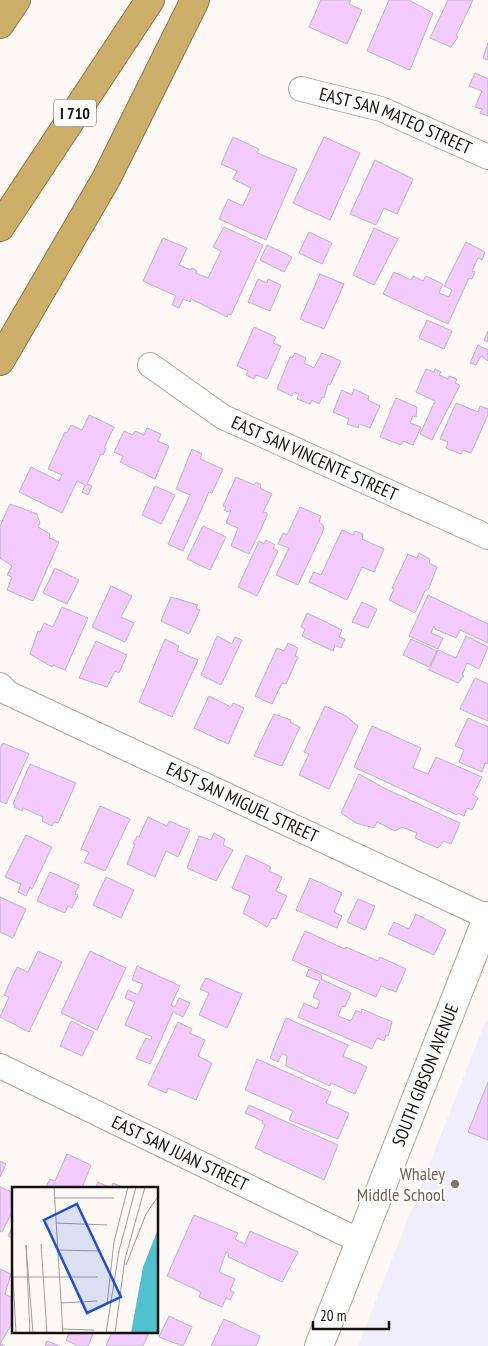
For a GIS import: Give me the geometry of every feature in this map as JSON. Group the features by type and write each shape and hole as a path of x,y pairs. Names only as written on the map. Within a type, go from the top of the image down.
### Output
{"highway":[{"path":"0,24 16,0"},
{"name":"I 710","path":"0,227 150,0"},
{"path":"0,361 106,179 195,0"}],"street":[{"name":"EAST SAN MATEO STREET","path":"301,89 381,109 488,157"},
{"name":"EAST SAN VINCENTE STREET","path":"150,365 223,417 488,537"},
{"name":"EAST SAN MIGUEL STREET","path":"0,686 8,693 488,916"},
{"name":"SOUTH GIBSON AVENUE","path":"319,1346 488,916"},
{"name":"EAST SAN JUAN STREET","path":"0,1066 360,1241"}],"shaded area":[{"name":"Whaley Middle School","path":"486,1020 488,1021 488,1346 358,1346"}],"building":[{"path":"321,0 351,0 349,4 362,10 347,44 309,27"},
{"path":"389,0 409,0 433,13 410,70 367,51"},
{"path":"448,0 473,0 456,36 458,37 451,47 430,38"},
{"path":"488,43 488,60 483,58"},
{"path":"475,73 488,79 488,116 480,113 482,109 475,107 482,91 469,86"},
{"path":"233,137 259,149 257,153 297,169 266,240 219,219 228,199 243,206 251,188 233,179 237,171 221,164"},
{"path":"324,137 360,153 330,220 293,203"},
{"path":"375,160 413,179 397,214 384,208 376,225 350,214"},
{"path":"224,227 263,245 231,315 228,314 227,317 191,299 190,302 183,299 179,308 172,305 176,296 143,281 163,238 187,248 179,265 191,270 192,268 197,271 196,273 208,278 221,251 213,247"},
{"path":"374,228 398,239 374,285 353,275"},
{"path":"309,232 332,243 322,264 299,253"},
{"path":"466,242 485,252 482,260 478,258 472,271 475,272 472,279 469,278 448,324 383,294 394,272 411,280 413,276 423,281 426,276 443,284 439,293 449,297 452,290 444,286"},
{"path":"267,245 292,257 284,272 260,260"},
{"path":"320,274 344,284 324,329 300,319"},
{"path":"258,279 267,283 268,279 281,285 270,311 248,302"},
{"path":"427,320 452,331 444,349 419,338"},
{"path":"254,327 276,337 273,343 281,346 267,379 256,375 254,379 246,375 248,371 237,366"},
{"path":"488,331 488,342 484,340"},
{"path":"478,345 488,350 488,361 481,356 476,365 470,363"},
{"path":"295,353 306,358 304,363 314,368 322,353 341,361 330,385 328,384 324,398 322,397 319,404 312,400 310,404 297,399 299,394 294,392 292,396 277,389 290,357 292,358"},
{"path":"426,369 434,372 435,369 441,372 439,375 448,379 449,376 457,379 455,383 460,385 432,440 420,434 435,401 416,392"},
{"path":"354,389 369,396 368,400 380,406 370,428 359,424 358,428 347,424 349,419 333,412 342,390 352,395"},
{"path":"396,398 417,407 416,417 413,416 410,423 421,427 413,445 403,441 401,445 380,437"},
{"path":"456,403 478,412 480,406 488,409 488,415 471,453 463,450 461,454 446,448 448,442 440,439"},
{"path":"89,415 114,427 104,448 106,449 103,455 101,454 87,484 92,486 88,495 82,492 85,485 77,481 62,513 19,492 31,467 59,481 62,475 48,469 65,432 67,433 71,425 82,430"},
{"path":"147,428 161,434 158,441 169,446 155,479 120,462 123,456 114,452 124,431 133,435 135,431 144,435"},
{"path":"192,449 202,454 200,459 223,469 212,493 209,492 183,551 168,544 190,495 176,489"},
{"path":"236,477 254,485 256,482 261,485 260,488 272,494 263,512 267,513 267,516 249,554 231,546 238,528 226,523 231,510 228,512 224,510 226,507 223,506"},
{"path":"155,486 175,495 161,524 142,515"},
{"path":"10,504 37,514 40,523 38,527 50,534 49,538 59,542 33,601 7,590 12,577 7,575 12,566 0,558 0,526"},
{"path":"300,507 321,516 319,522 323,525 324,529 298,585 276,575 289,548 278,544 283,533 287,535"},
{"path":"203,526 226,537 210,570 187,559"},
{"path":"342,530 353,535 355,531 363,534 362,539 384,549 374,572 362,567 347,600 309,582 314,572 321,575"},
{"path":"266,540 275,545 273,548 278,551 257,596 238,587 259,541 264,544"},
{"path":"419,553 430,559 429,563 437,567 429,588 425,591 415,613 389,600 394,589 392,588 408,554 417,558"},
{"path":"55,568 79,580 67,604 43,593"},
{"path":"111,586 132,596 121,617 134,623 125,642 92,627"},
{"path":"428,595 488,624 488,643 460,630 456,638 435,629 434,626 431,633 443,638 438,649 409,636"},
{"path":"171,597 198,605 196,608 200,610 189,634 161,621"},
{"path":"362,602 377,609 368,628 352,622"},
{"path":"62,607 88,618 65,670 53,665 52,667 30,654 38,631 40,632 44,623 53,627"},
{"path":"307,613 342,630 339,637 345,639 341,648 335,645 333,651 302,636 305,629 301,627"},
{"path":"217,636 232,644 235,637 242,640 221,685 201,675"},
{"path":"466,636 488,647 479,669 467,663 462,675 464,676 458,683 429,670 438,650 456,658"},
{"path":"165,639 179,646 177,651 198,660 172,717 139,702"},
{"path":"411,639 437,651 429,667 403,655"},
{"path":"96,641 127,655 119,673 115,671 107,687 79,678"},
{"path":"288,643 298,648 295,656 298,657 286,684 282,683 272,704 255,696 277,648 284,651"},
{"path":"475,678 488,684 488,721 460,709"},
{"path":"209,696 231,707 233,703 244,708 228,744 194,728"},
{"path":"325,706 346,716 358,726 329,789 299,775 309,754 304,752"},
{"path":"274,714 291,720 290,722 300,727 282,766 254,756"},
{"path":"468,718 488,727 488,764 485,763 482,772 459,762 464,750 455,746"},
{"path":"372,726 421,748 413,768 428,774 436,757 482,777 473,795 478,798 472,810 467,808 464,816 458,813 457,815 354,767"},
{"path":"3,743 29,754 6,804 0,801 0,748"},
{"path":"30,764 76,783 58,823 54,822 52,826 42,821 43,817 23,808 22,811 14,807 15,805 13,804"},
{"path":"359,774 386,789 460,823 451,844 444,841 438,848 415,838 417,833 402,827 395,831 377,822 374,828 356,823 341,813"},
{"path":"100,806 130,819 105,871 84,862 89,852 81,849"},
{"path":"148,817 167,826 169,821 190,830 178,857 166,851 155,877 127,864 135,844 133,844 137,836 139,837"},
{"path":"214,833 225,839 223,845 233,850 216,881 187,868 199,836 211,840"},
{"path":"26,835 52,847 32,889 30,887 26,896 18,892 21,884 5,877"},
{"path":"246,855 271,867 269,871 282,877 276,891 287,896 276,919 272,918 267,927 243,913 250,896 232,888"},
{"path":"50,872 79,885 75,894 78,895 72,908 68,906 65,913 37,901"},
{"path":"106,877 134,890 121,918 93,905"},
{"path":"310,878 342,893 334,912 342,916 337,928 296,910"},
{"path":"0,897 26,909 13,938 0,932"},
{"path":"358,899 375,906 365,930 347,922"},
{"path":"416,914 446,930 434,955 388,934 394,922 409,929"},
{"path":"305,931 345,949 346,947 378,961 380,957 406,969 396,992 381,986 376,997 292,960"},
{"path":"38,951 62,962 29,1032 0,1017 9,997 4,995 17,967 28,972"},
{"path":"90,951 126,968 97,1030 61,1013"},
{"path":"137,966 180,986 171,1005 175,1007 179,998 190,1003 183,1017 173,1012 150,1064 136,1058 146,1038 151,1040 152,1037 125,1025 135,1002 125,998 128,990 138,995 143,984 132,980"},
{"path":"309,969 322,975 321,979 351,993 345,1007 342,1006 338,1016 351,1021 356,1010 361,1013 362,1009 392,1022 388,1036 386,1035 384,1041 377,1038 372,1049 298,1017 304,1003 317,1009 320,1001 313,997 320,981 306,976"},
{"path":"206,978 242,994 227,1028 199,1015 209,993 200,989"},
{"path":"286,1018 348,1045 343,1056 367,1067 355,1094 331,1083 330,1086 286,1066 287,1056 282,1053 278,1062 270,1058"},
{"path":"71,1021 94,1032 82,1056 60,1046"},
{"path":"178,1022 192,1029 190,1033 205,1040 198,1056 212,1063 196,1100 168,1088 166,1093 148,1085"},
{"path":"257,1059 331,1092 326,1103 349,1113 338,1139 289,1120 293,1111 245,1090"},
{"path":"488,1082 488,1140 468,1132"},
{"path":"249,1105 338,1145 324,1180 255,1148 265,1125 262,1123 263,1121 245,1113"},
{"path":"67,1154 91,1165 82,1187 46,1187 50,1179 55,1181"},
{"path":"0,1161 6,1164 0,1177"},
{"path":"98,1182 109,1187 96,1187"},
{"path":"113,1183 123,1187 111,1187"},
{"path":"0,1187 12,1192 12,1212 2,1232 0,1231"},
{"path":"194,1215 238,1233 235,1239 245,1244 250,1231 298,1252 282,1282 228,1257 229,1253 226,1252 219,1272 235,1279 230,1290 234,1292 230,1300 226,1298 222,1307 199,1297 201,1292 167,1276"},
{"path":"12,1227 12,1238 8,1236"},
{"path":"0,1269 11,1274 5,1294 12,1298 12,1323 0,1344"},
{"path":"169,1316 192,1327 183,1346 159,1337"},
{"path":"224,1319 260,1336 256,1346 211,1346"},
{"path":"69,1334 93,1334 88,1346 78,1346 66,1340"},
{"path":"111,1334 149,1334 143,1346 106,1346"},
{"path":"47,1341 60,1346 45,1346"}],"place":[{"name":"Whaley Middle School","path":"455,1184"}]}
